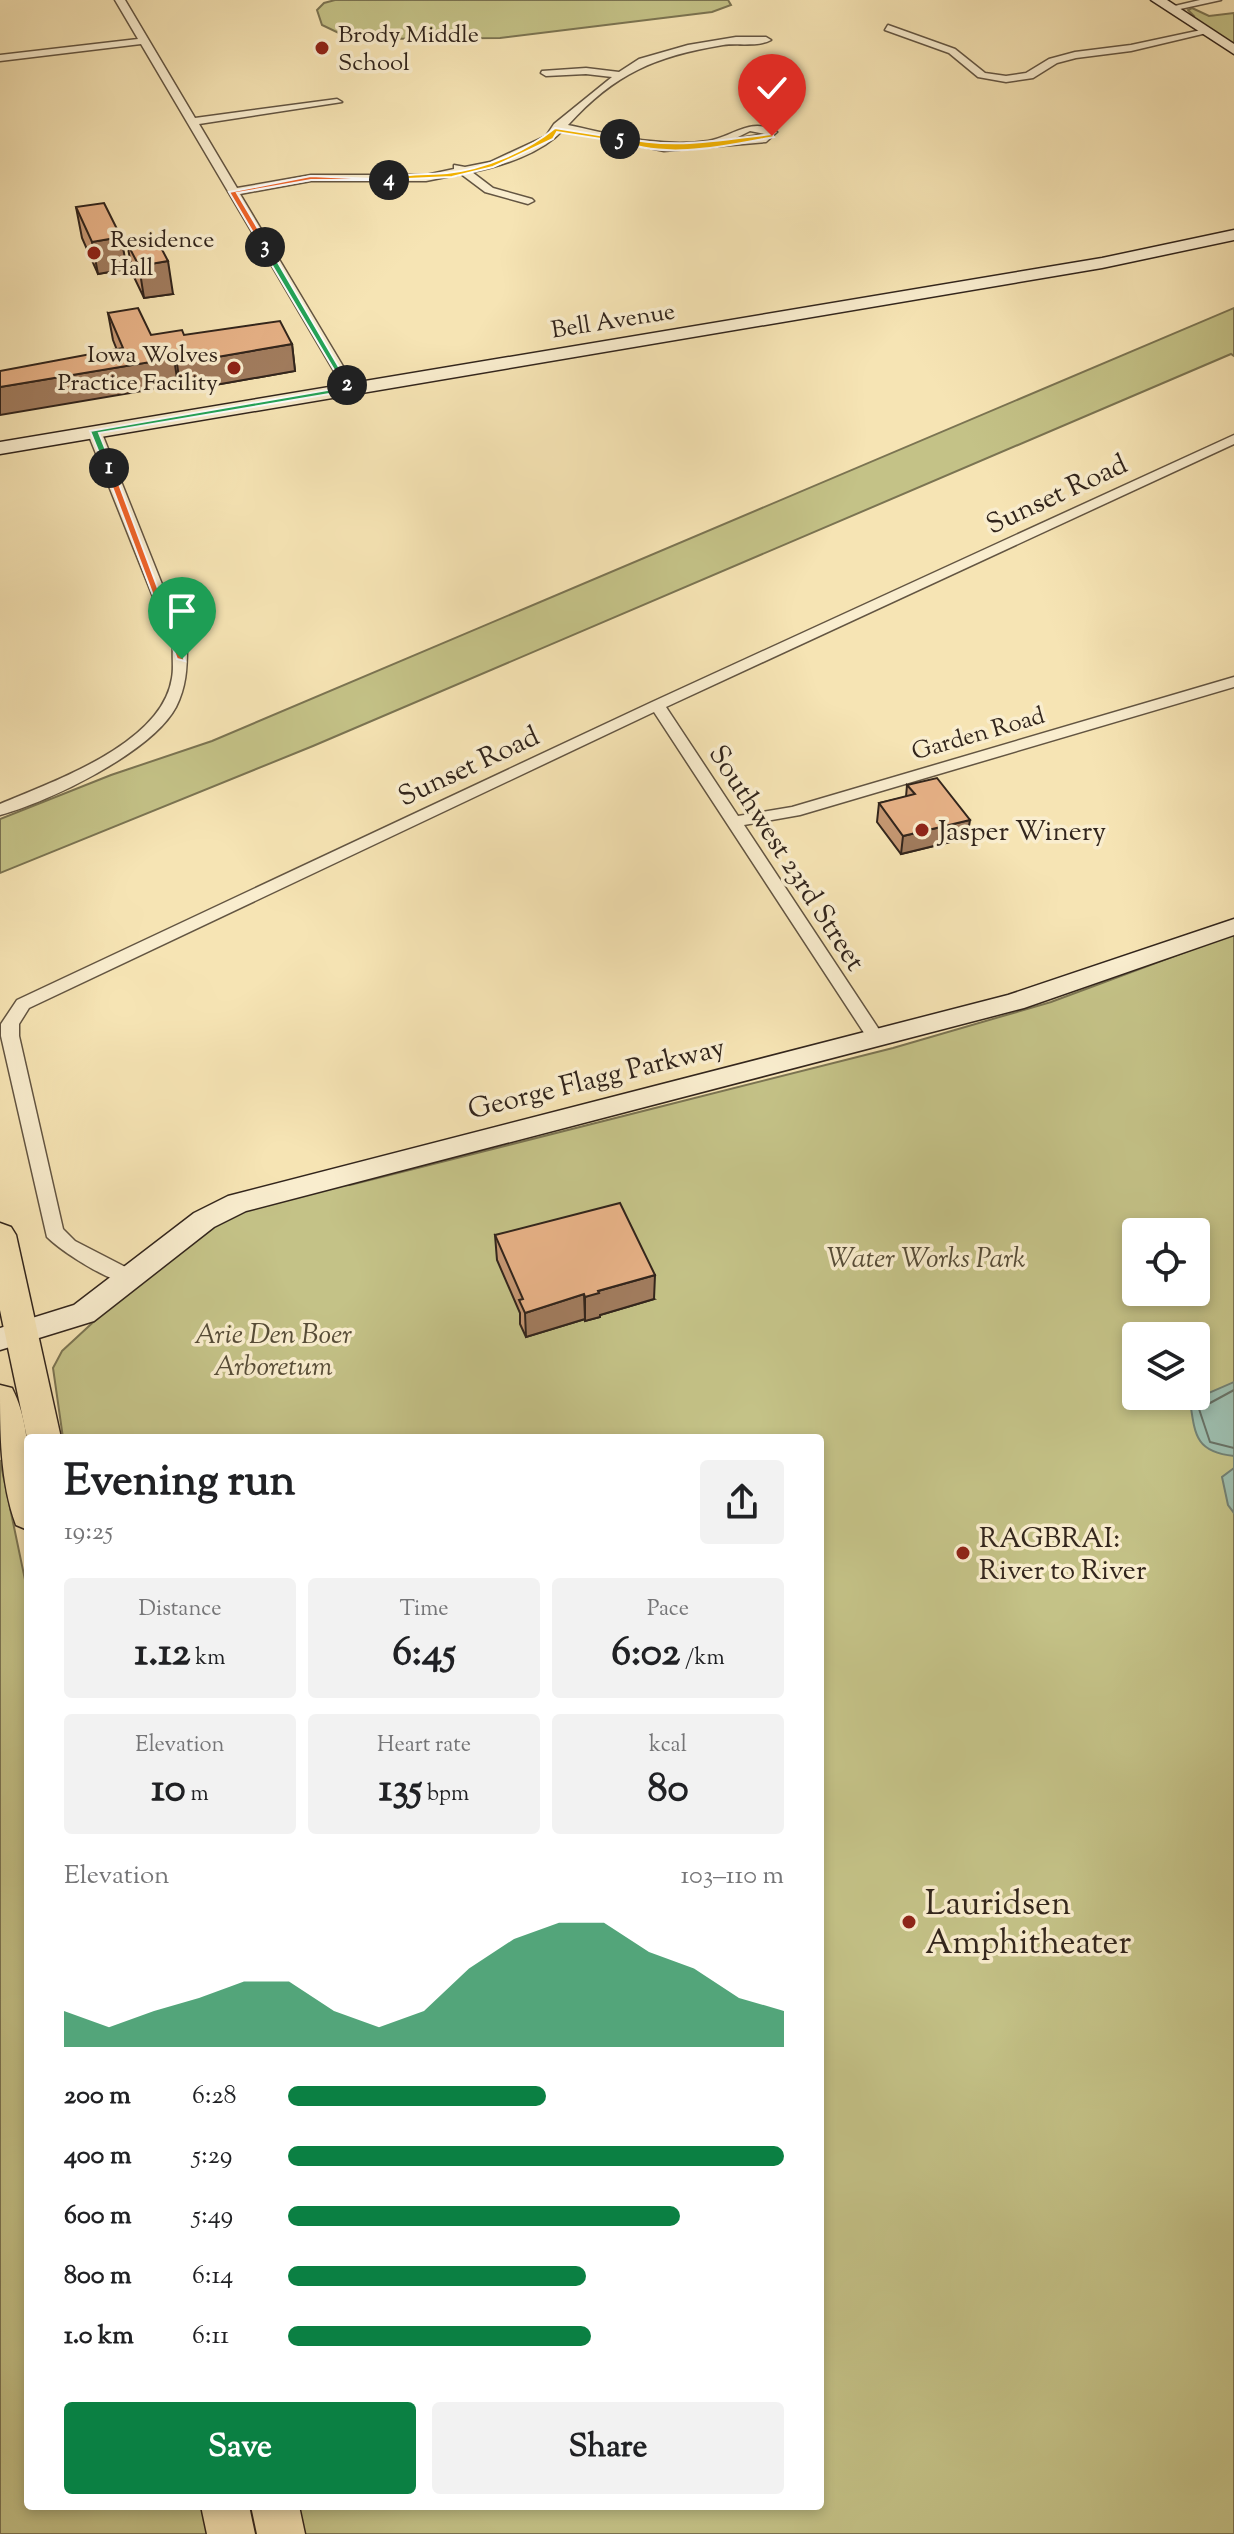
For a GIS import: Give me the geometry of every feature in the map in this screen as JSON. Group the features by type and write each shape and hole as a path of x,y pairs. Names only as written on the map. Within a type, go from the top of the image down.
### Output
{"main road":[{"path":"0,1235 11,1336 43,1434"},
{"path":"0,1398 24,1498"},
{"path":"226,2510 231,2534"},
{"path":"276,2510 281,2534"}],"street":[{"path":"120,0 350,388"},
{"path":"1158,0 1234,50"},
{"path":"1171,8 1216,0"},
{"path":"888,28 952,51 982,75 1006,79 1029,76 1053,61 1075,55 1131,48 1206,32"},
{"path":"230,187 348,175 409,180 462,170 518,154 550,138 555,129 620,75 643,61 676,51 736,40 766,40"},
{"path":"2,55 143,41"},
{"path":"546,73 586,71 620,75"},
{"path":"191,122 337,102"},
{"path":"555,129 664,148 713,144"},
{"path":"462,170 489,190 528,201"},
{"name":"Bell Avenue","path":"0,448 1034,275 1234,235"},
{"path":"0,810 86,772 132,745 158,721 179,684 180,647 94,431"},
{"name":"Sunset Road","path":"130,1278 68,1246 54,1232 10,1036 15,1013 23,1004 657,705 1234,439"},
{"name":"Garden Road","path":"734,822 794,812 1234,682"},
{"name":"Southwest 23rd Street","path":"657,705 876,1038"},
{"name":"George Flagg Parkway","path":"11,1336 84,1313 204,1220 266,1193 876,1038 1087,980 1234,927"}],"green space":[{"path":"335,0 728,0 731,5 712,12 500,38 369,39 345,36 322,25 317,10 324,3"},
{"path":"1192,8 1209,16 1234,13 1234,50 1191,18 1194,16 1188,10"},
{"path":"1234,308 1234,356 1231,354 313,746 0,873 0,819 111,775 212,741"},
{"name":"Water Works Park","path":"1234,934 1234,2534 299,2534 294,2510 824,2510 824,1434 62,1434 53,1368 62,1351 126,1292 191,1240 226,1218 263,1202 304,1190 350,1185 893,1048 1051,1002"},
{"path":"0,1460 24,1575 24,2510 207,2510 211,2534 0,2534"}],"water":[{"path":"1234,1382 1234,1456 1212,1451 1196,1433 1192,1410 1210,1410 1210,1392"},
{"path":"1234,1468 1234,1513 1228,1505 1222,1477"}],"building":[{"path":"104,203 121,237 92,242 76,207"},
{"path":"157,240 168,261 139,266 127,243"},
{"path":"138,308 151,335 182,330 184,335 280,321 292,344 177,364 174,358 0,387 0,371 123,348 108,313"},
{"path":"937,778 970,820 903,836 879,803 915,794 907,785"},
{"path":"620,1203 655,1275 525,1313 519,1300 523,1299 495,1235"}],"place":[{"name":"Brody Middle School","path":"322,48"},
{"name":"Residence Hall","path":"94,253"},
{"name":"Iowa Wolves Practice Facility","path":"234,368"},
{"name":"Jasper Winery","path":"922,830"},
{"name":"RAGBRAI: River to River","path":"963,1553"},
{"name":"Lauridsen Amphitheater","path":"909,1922"}],"route":[{"path":"182,659 180,647 94,431 350,388 233,192 311,178 409,180 465,172 518,154 550,138 555,130 664,148 734,143 772,136"}],"park label":[{"name":"Arie Den Boer Arboretum","path":"273,1349"}]}
